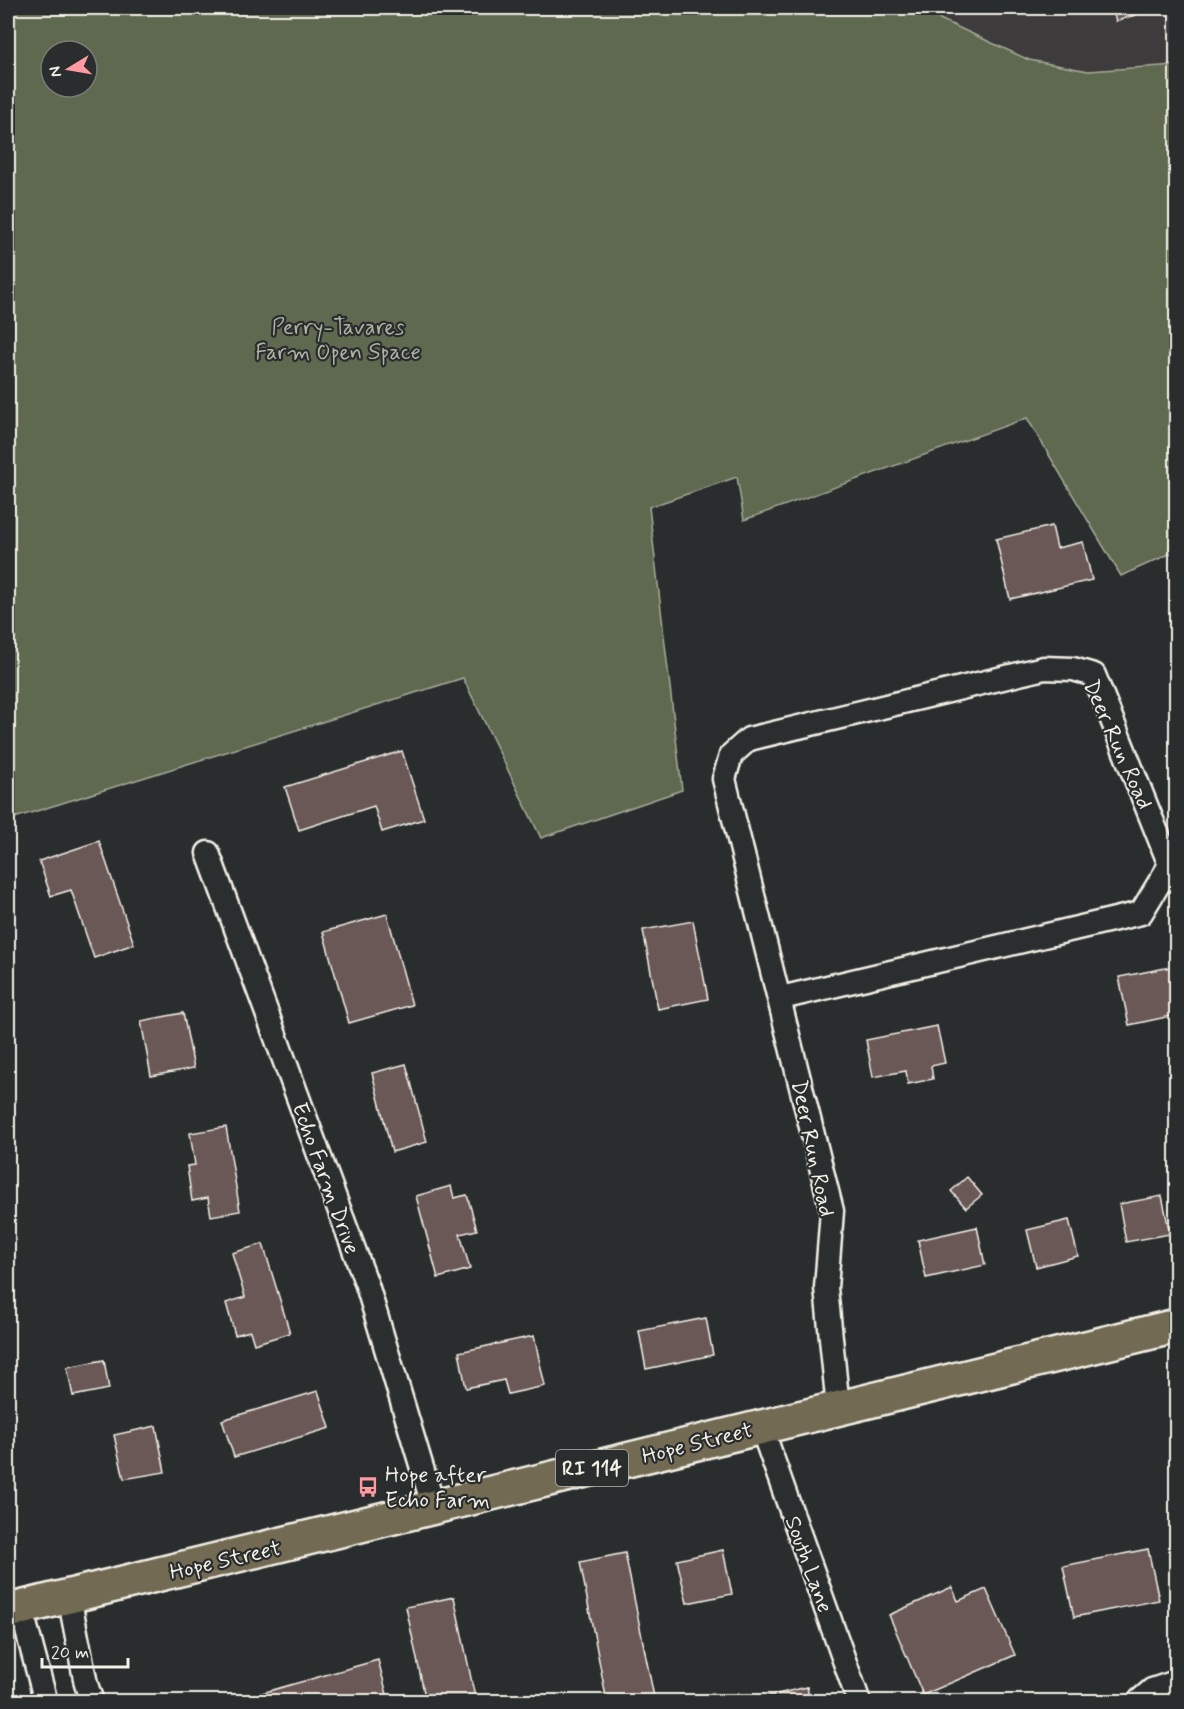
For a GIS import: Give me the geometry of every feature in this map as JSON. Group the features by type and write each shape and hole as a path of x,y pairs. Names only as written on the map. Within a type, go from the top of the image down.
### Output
{"main road":[{"name":"Hope Street","path":"14,1610 1176,1326"}],"street":[{"name":"Deer Run Road","path":"781,998 1141,913 1170,865 1094,675 1074,669 1044,668 749,739 731,755 724,778 781,998 832,1211 826,1288 838,1408"},
{"name":"Echo Farm Drive","path":"208,853 367,1286 434,1509"},
{"name":"South Lane","path":"761,1426 859,1701"},
{"path":"69,1596 86,1684 92,1701"},
{"path":"14,1610 46,1701"},
{"path":"1138,1701 1152,1690 1176,1682"}],"shaded area":[{"path":"916,8 1176,8 1176,65 1088,71 1029,60"}],"green space":[{"name":"Perry-Tavares Farm Open Space","path":"8,8 916,8 1029,60 1088,71 1176,65 1176,551 1121,576 1027,418 744,520 737,477 649,507 682,790 541,838 463,678 8,820"}],"building":[{"path":"1112,8 1147,8 1148,11 1116,21"},
{"path":"1052,526 1057,548 1083,542 1092,580 1010,599 996,539"},
{"path":"402,751 424,819 382,832 374,806 299,830 285,787"},
{"path":"99,841 134,944 94,958 71,890 51,896 39,861"},
{"path":"387,914 412,1005 349,1023 323,932"},
{"path":"693,921 708,999 658,1009 643,930"},
{"path":"1176,966 1176,1015 1129,1025 1119,977"},
{"path":"183,1013 194,1068 151,1076 141,1021"},
{"path":"937,1026 945,1063 931,1066 933,1079 908,1084 906,1071 873,1077 866,1040"},
{"path":"406,1064 427,1142 392,1152 372,1073"},
{"path":"226,1127 240,1211 211,1216 208,1198 192,1201 187,1166 195,1165 190,1133"},
{"path":"967,1177 982,1195 966,1208 951,1191"},
{"path":"451,1186 454,1198 467,1195 477,1230 460,1234 470,1269 438,1278 416,1196"},
{"path":"1162,1196 1170,1234 1126,1242 1119,1204"},
{"path":"1069,1220 1078,1256 1036,1267 1027,1230"},
{"path":"977,1227 985,1265 926,1278 918,1240"},
{"path":"263,1244 290,1333 254,1344 250,1331 235,1335 226,1303 245,1297 232,1253"},
{"path":"706,1318 713,1355 646,1369 639,1331"},
{"path":"534,1336 545,1386 508,1394 504,1380 466,1388 459,1352"},
{"path":"104,1360 109,1389 73,1396 67,1367"},
{"path":"318,1391 330,1428 234,1457 222,1420"},
{"path":"156,1426 165,1472 124,1479 114,1435"},
{"path":"1148,1549 1159,1600 1074,1617 1063,1566"},
{"path":"723,1550 732,1594 687,1603 677,1560"},
{"path":"625,1553 655,1702 607,1702 580,1562"},
{"path":"952,1587 958,1601 986,1589 1015,1655 923,1695 889,1615"},
{"path":"454,1597 476,1702 426,1702 406,1607"},
{"path":"378,1660 389,1702 230,1702"},
{"path":"807,1687 810,1702 757,1702 756,1699"}],"place":[{"name":"Hope after Echo Farm","path":"368,1487"}]}
